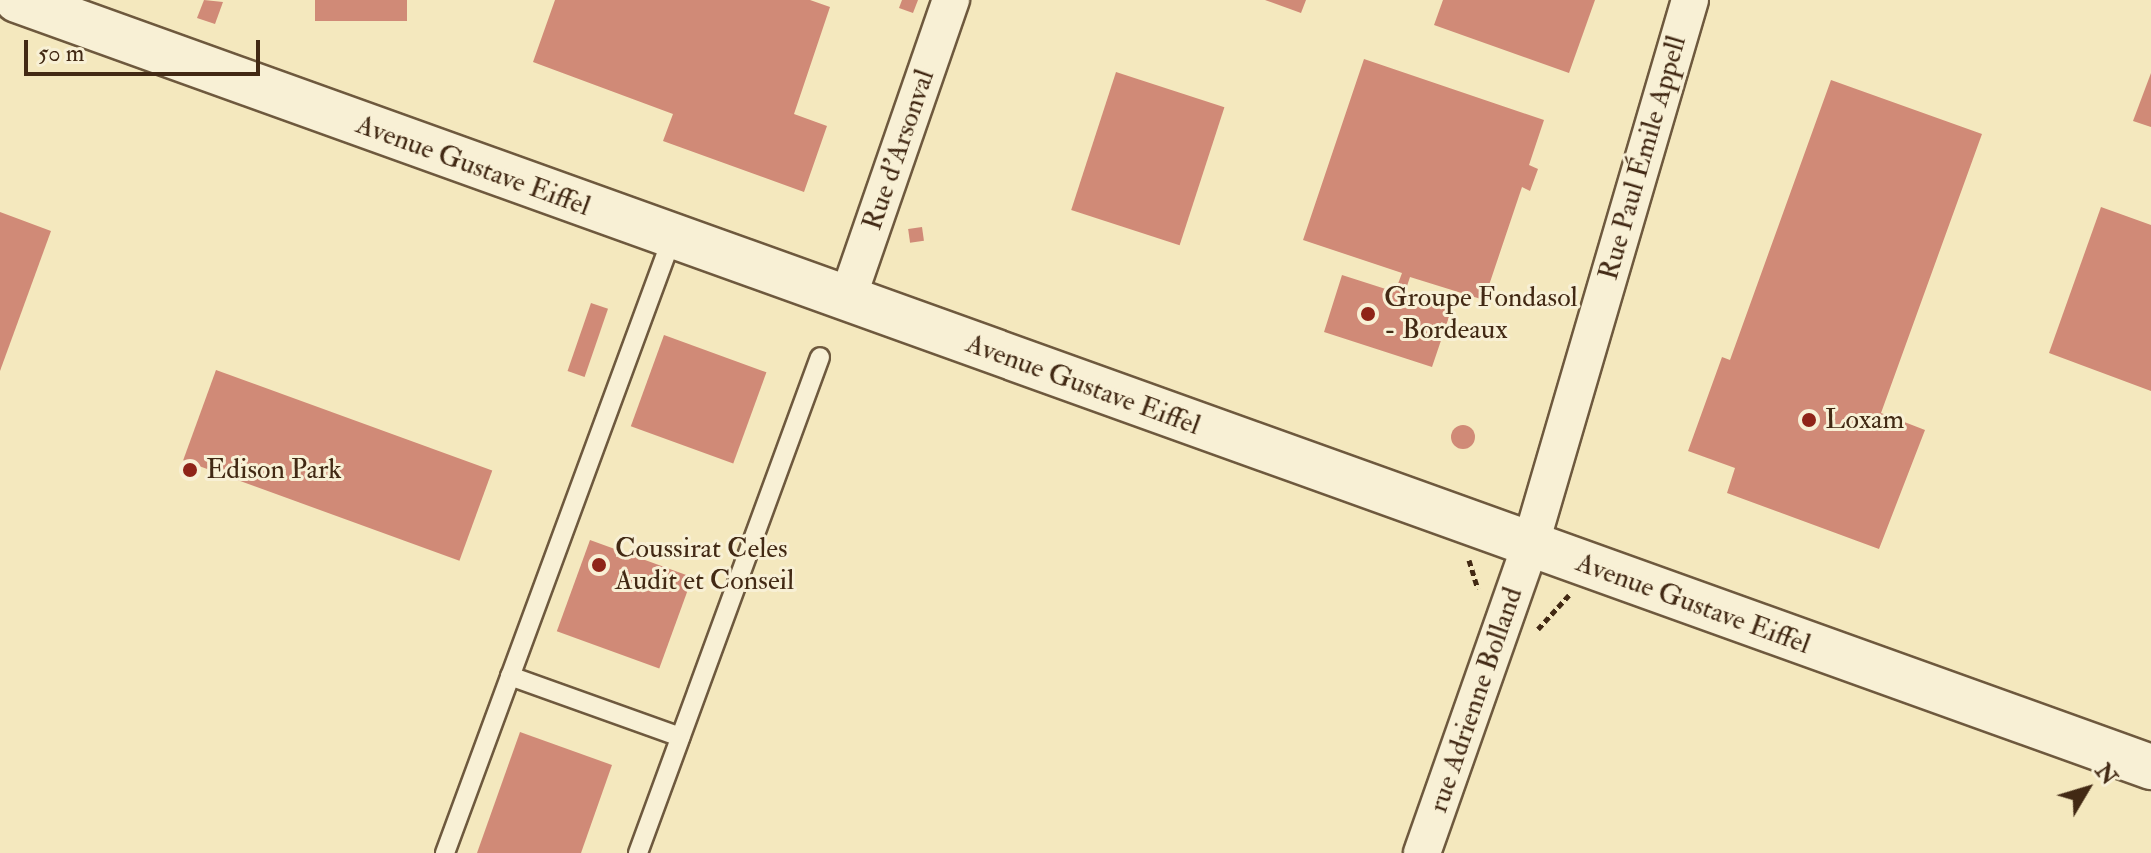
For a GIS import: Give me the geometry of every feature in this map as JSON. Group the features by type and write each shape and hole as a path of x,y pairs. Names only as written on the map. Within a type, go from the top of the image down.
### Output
{"street":[{"name":"Avenue Gustave Eiffel","path":"17,0 672,238 2151,767"},
{"name":"Rue d'Arsonval","path":"847,300 951,0"},
{"name":"Rue Paul Émile Appell","path":"1530,546 1690,0"},
{"name":"rue Adrienne Bolland","path":"1422,853 1530,546"}],"lane":[{"path":"445,853 672,238"},
{"path":"638,853 820,357"},
{"path":"510,676 680,737"}],"building":[{"path":"204,0 223,2 215,24 197,18"},
{"path":"315,0 407,0 407,21 315,21"},
{"path":"555,0 810,0 830,7 794,114 827,126 804,192 663,141 673,114 533,62"},
{"path":"902,0 918,0 913,13 899,8"},
{"path":"1265,0 1306,0 1301,13"},
{"path":"1443,0 1595,0 1569,73 1434,25"},
{"path":"1364,59 1544,120 1529,165 1538,169 1530,191 1522,187 1484,300 1410,277 1404,295 1451,311 1432,367 1324,332 1342,275 1395,292 1402,273 1303,240"},
{"path":"1116,72 1224,107 1180,245 1071,210"},
{"path":"2151,73 2151,127 2133,121"},
{"path":"1831,80 1982,134 1881,413 1925,430 1879,549 1727,493 1735,468 1688,451 1722,357 1730,360"},
{"path":"2101,207 2151,225 2151,391 2049,353"},
{"path":"0,212 51,231 0,371"},
{"path":"922,227 924,241 910,243 908,229"},
{"path":"591,303 608,309 585,377 568,371"},
{"path":"664,335 766,372 733,463 631,426"},
{"path":"216,370 492,471 459,561 183,460"},
{"path":"1463,425 1471,429 1475,437 1471,445 1463,449 1455,445 1451,437 1455,429"},
{"path":"590,540 692,577 659,668 557,631"},
{"path":"520,732 612,765 581,853 477,853"}],"place":[{"name":"Groupe Fondasol - Bordeaux","path":"1368,314"},
{"name":"Loxam","path":"1809,420"},
{"name":"Edison Park","path":"190,470"},
{"name":"Coussirat Celes Audit et Conseil","path":"599,565"}]}
